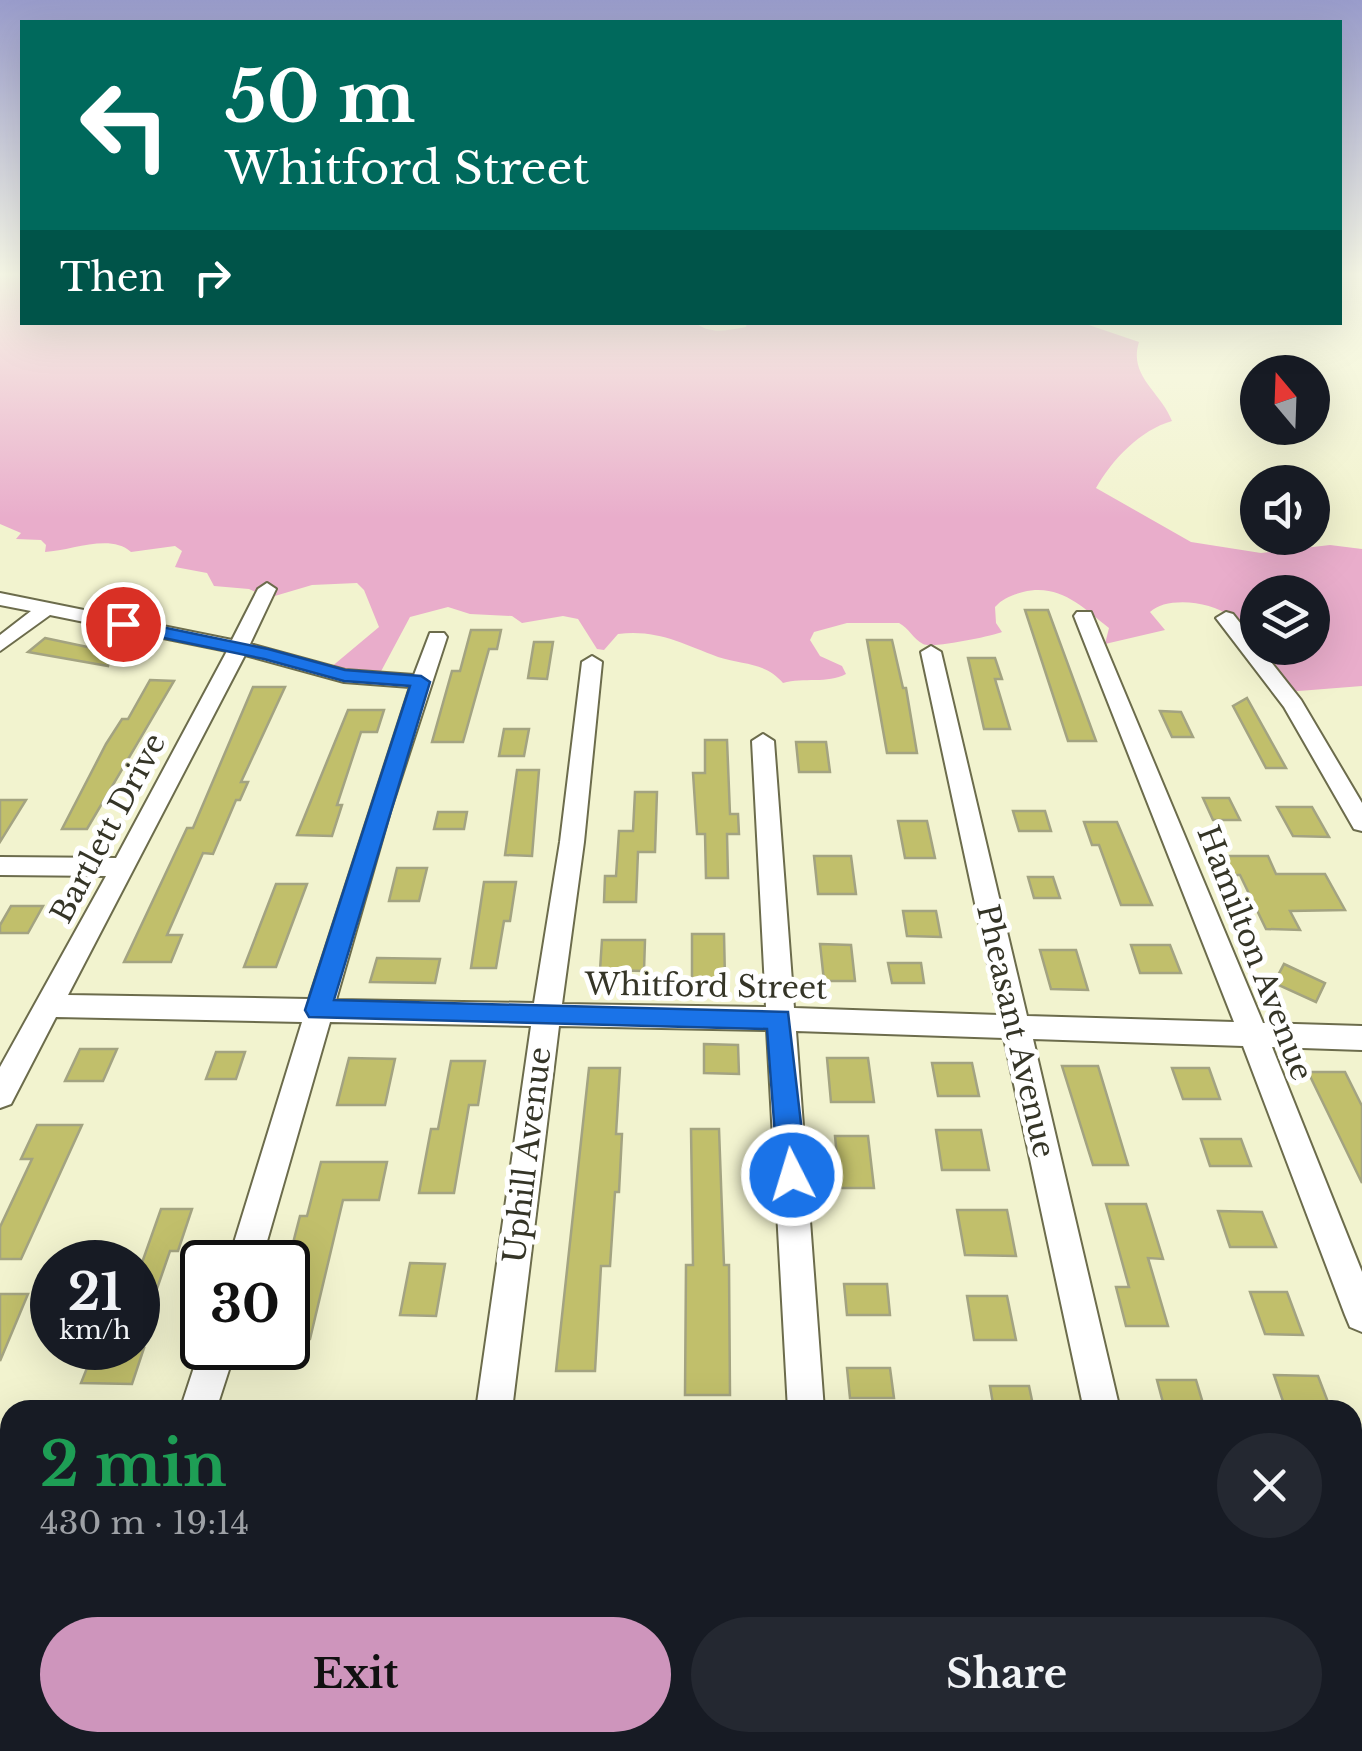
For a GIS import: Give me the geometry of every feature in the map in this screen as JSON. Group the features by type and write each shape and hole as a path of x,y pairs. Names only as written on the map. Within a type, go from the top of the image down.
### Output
{"street":[{"name":"Bartlett Drive","path":"1,1089 123,868 268,589"},
{"path":"0,599 238,647 344,676 421,682"},
{"path":"0,644 46,608"},
{"name":"Hamilton Avenue","path":"1084,616 1362,1315"},
{"path":"1226,618 1293,705 1362,823"},
{"path":"250,1240 318,1010 436,637"},
{"name":"Pheasant Avenue","path":"931,652 1100,1400"},
{"name":"Uphill Avenue","path":"495,1400 572,842 592,662"},
{"path":"763,742 805,1400"},
{"path":"0,866 123,868"},
{"name":"Whitford Street","path":"48,1006 779,1019 1362,1038"},
{"path":"201,1400 211,1370"}],"shaded area":[{"path":"0,355 1137,355 1142,374 1172,421 1149,431 1128,447 1096,488 1191,542 1240,550 1240,555 1330,555 1330,545 1362,549 1362,686 1286,692 1268,665 1330,665 1330,575 1240,575 1240,627 1212,607 1178,602 1150,612 1165,630 1105,644 1109,628 1089,612 1059,594 1036,590 1011,596 995,607 996,623 1002,632 962,641 928,645 899,623 847,623 814,632 810,640 820,656 842,666 846,674 783,683 761,668 670,639 618,634 604,650 597,649 578,619 563,616 522,623 512,616 470,614 448,607 410,617 378,677 330,668 379,627 364,590 357,583 312,585 268,598 249,589 214,586 207,573 175,567 182,551 175,546 131,552 101,543 45,552 46,545 41,540 16,539 21,533 0,524"}],"building":[{"path":"1025,610 1048,610 1096,741 1068,741"},
{"path":"471,630 501,630 497,649 489,649 463,742 432,742 452,671 460,671"},
{"path":"45,638 111,652 108,666 28,652"},
{"path":"867,640 892,640 906,688 917,753 887,753"},
{"path":"534,642 553,642 547,679 528,678"},
{"path":"968,658 995,658 1002,679 995,679 1010,729 984,729"},
{"path":"150,680 174,681 87,829 62,829 106,744 122,719 128,719"},
{"path":"253,687 285,687 241,782 248,782 240,800 236,800 213,854 203,853 167,935 182,935 171,962 124,962 187,828 193,828"},
{"path":"1247,698 1286,768 1266,768 1233,706"},
{"path":"348,710 384,710 377,732 361,732 337,805 342,805 332,836 297,835"},
{"path":"1160,711 1181,712 1193,737 1172,737"},
{"path":"504,729 529,729 524,756 499,756"},
{"path":"705,740 727,740 730,814 738,814 739,834 727,834 728,878 706,878 705,834 697,834 693,773 705,773"},
{"path":"796,742 826,742 830,772 799,772"},
{"path":"517,770 539,770 532,856 505,855"},
{"path":"635,792 657,792 655,852 638,852 636,902 604,902 605,876 616,876 619,831 633,831"},
{"path":"1203,798 1229,798 1240,820 1213,820"},
{"path":"0,800 26,800 0,842"},
{"path":"1277,807 1312,807 1329,837 1293,836"},
{"path":"1013,811 1045,811 1051,831 1019,831"},
{"path":"438,812 467,812 464,829 434,829"},
{"path":"898,821 927,821 935,858 905,858"},
{"path":"1084,822 1117,822 1152,905 1121,905 1099,845 1092,845"},
{"path":"814,856 851,856 856,894 818,894"},
{"path":"1223,856 1268,856 1276,874 1325,874 1345,910 1290,911 1300,930 1266,929 1240,875 1232,875"},
{"path":"397,868 427,868 419,901 389,901"},
{"path":"1028,877 1053,877 1060,898 1034,898"},
{"path":"484,882 516,882 496,968 471,968"},
{"path":"276,884 307,884 276,967 244,967"},
{"path":"11,906 43,906 28,933 0,933 0,925"},
{"path":"903,911 936,911 941,937 907,936"},
{"path":"692,934 724,934 725,979 692,979"},
{"path":"602,940 645,940 644,971 600,970"},
{"path":"820,944 851,945 855,981 824,981"},
{"path":"1131,945 1170,945 1181,973 1140,973"},
{"path":"1040,950 1076,950 1088,990 1051,989"},
{"path":"377,958 440,959 435,983 370,982"},
{"path":"888,963 921,963 924,983 892,983"},
{"path":"1284,964 1325,983 1316,1002 1274,983"},
{"path":"704,1044 738,1045 739,1074 704,1073"},
{"path":"80,1049 117,1049 103,1081 65,1081"},
{"path":"216,1052 245,1052 236,1079 206,1079"},
{"path":"349,1058 395,1059 385,1105 337,1105"},
{"path":"827,1058 868,1058 874,1102 831,1102"},
{"path":"451,1061 485,1061 478,1105 469,1105 454,1193 419,1193 431,1129 438,1129"},
{"path":"932,1063 972,1063 979,1096 938,1096"},
{"path":"1062,1066 1098,1066 1128,1165 1093,1165"},
{"path":"589,1068 620,1068 616,1134 622,1134 619,1192 615,1192 610,1266 601,1266 595,1371 556,1371"},
{"path":"1172,1068 1209,1068 1220,1099 1183,1099"},
{"path":"1308,1072 1345,1072 1362,1106 1362,1183"},
{"path":"37,1125 82,1125 21,1259 0,1259 0,1227 32,1159 21,1159"},
{"path":"691,1129 719,1129 724,1265 729,1265 730,1395 685,1395 686,1265 693,1265"},
{"path":"936,1130 981,1130 989,1170 942,1170"},
{"path":"835,1136 868,1136 874,1188 840,1188"},
{"path":"1201,1139 1241,1139 1251,1166 1210,1166"},
{"path":"321,1162 387,1162 379,1200 343,1200 310,1339 310,1240 294,1240 300,1216 307,1216"},
{"path":"1106,1204 1146,1204 1163,1259 1148,1258 1168,1326 1126,1326 1116,1287 1129,1287"},
{"path":"161,1209 192,1209 178,1251 170,1251 160,1280 160,1240 150,1240"},
{"path":"957,1210 1007,1210 1016,1256 965,1255"},
{"path":"1218,1211 1262,1212 1276,1247 1230,1247"},
{"path":"410,1263 445,1264 436,1316 400,1315"},
{"path":"844,1284 887,1284 890,1315 847,1315"},
{"path":"1250,1292 1287,1292 1303,1335 1265,1334"},
{"path":"0,1294 28,1294 0,1361"},
{"path":"967,1296 1007,1296 1016,1340 974,1340"},
{"path":"847,1368 890,1368 894,1398 850,1398"},
{"path":"86,1370 137,1370 132,1384 81,1383"},
{"path":"1274,1375 1318,1376 1327,1400 1283,1400"},
{"path":"1157,1380 1196,1380 1202,1400 1162,1400"},
{"path":"990,1386 1029,1386 1032,1400 992,1400"}],"route":[{"path":"123,624 268,654 344,676 421,682 318,1010 779,1019 792,1175"}]}
